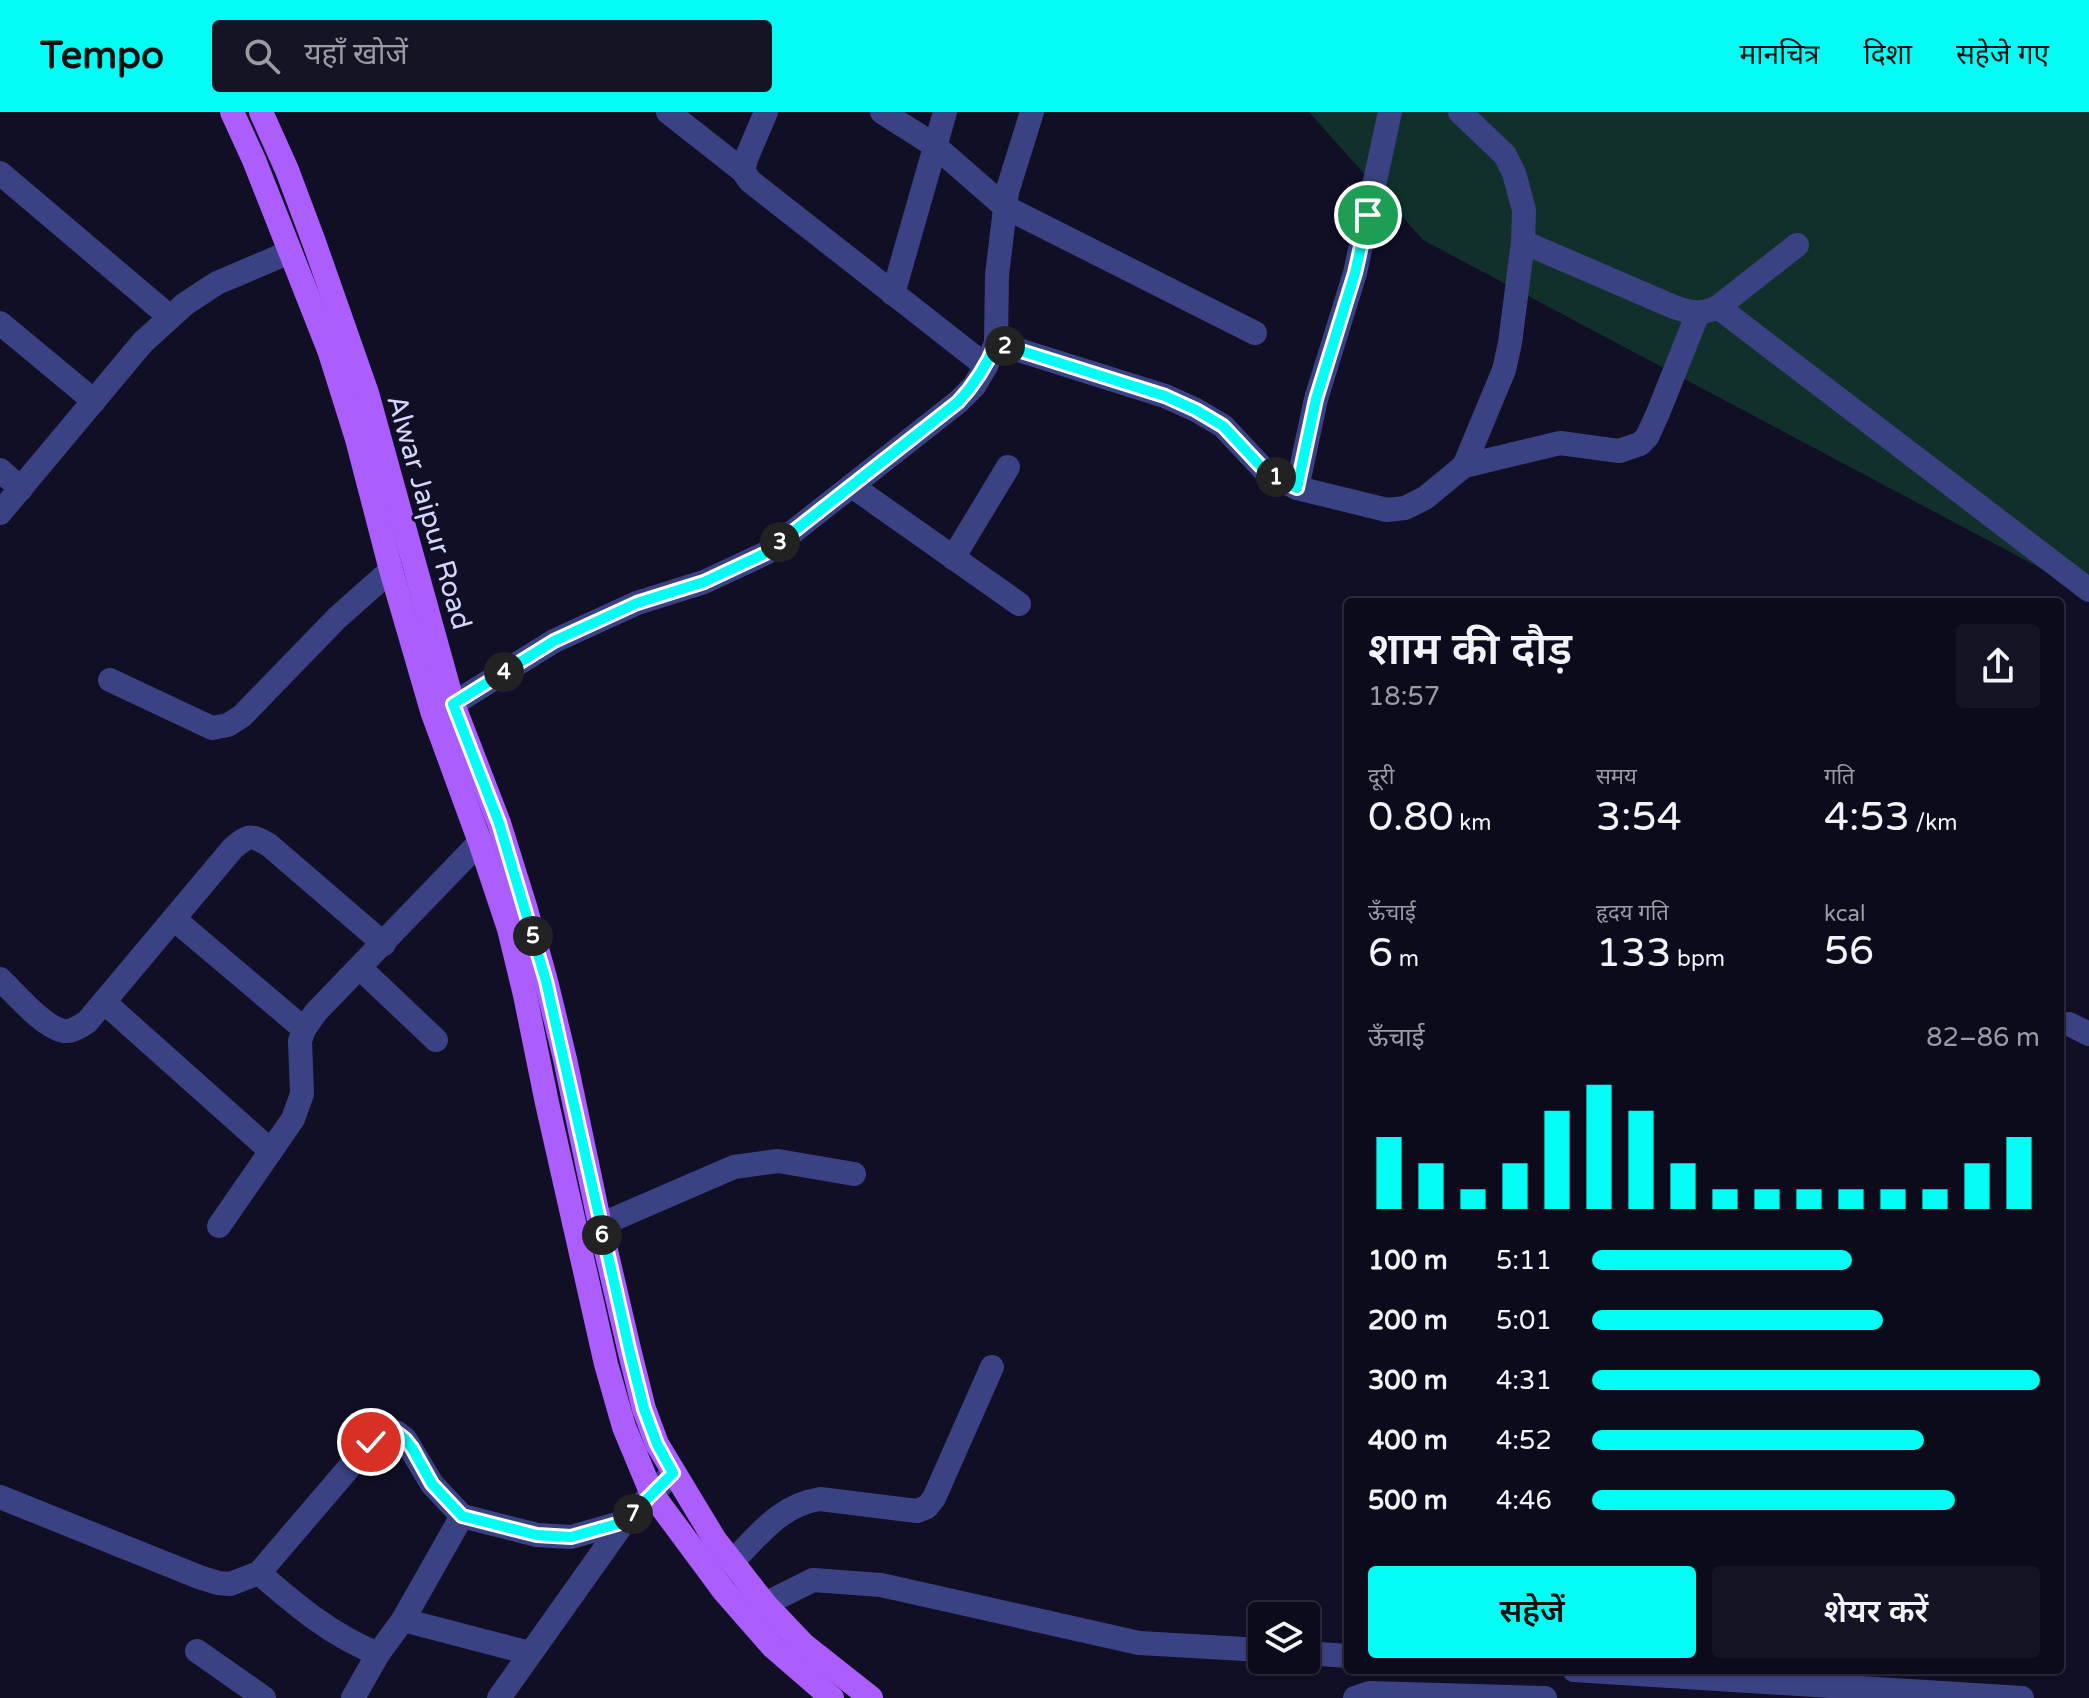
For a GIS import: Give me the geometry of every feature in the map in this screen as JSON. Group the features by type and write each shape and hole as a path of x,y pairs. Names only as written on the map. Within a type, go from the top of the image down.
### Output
{"main road":[{"name":"Alwar Jaipur Road","path":"232,112 329,350 353,424 391,570 442,708 499,823 546,981 644,1409 657,1444 715,1540 765,1604 804,1645 871,1698"},
{"name":"Alwar Jaipur Road","path":"261,112 287,170 367,393 442,708 480,842 509,929 606,1364 624,1427 652,1494 724,1591 773,1647 832,1698"}],"street":[{"path":"668,112 743,171 750,181 986,366"},
{"path":"743,171 766,112"},
{"path":"882,112 934,145 1005,207 1255,333"},
{"path":"893,294 945,112"},
{"path":"442,708 554,641 637,603 704,582 766,553 958,402 974,386 996,343 997,275 1007,192 1032,112"},
{"path":"1297,488 1316,399 1355,273 1390,112"},
{"path":"1460,112 1505,155 1514,173 1524,210 1523,242 1504,370 1464,466"},
{"path":"0,173 170,317"},
{"path":"1523,242 1674,307 1708,310 2089,590"},
{"path":"996,343 1165,396 1196,410 1223,426 1268,474 1297,488 1387,510 1405,508 1425,498 1464,466 1560,443 1619,451 1640,444 1647,437 1708,310 1797,245"},
{"path":"0,513 143,342 170,317 217,283 290,252"},
{"path":"0,323 94,401"},
{"path":"953,558 1008,467"},
{"path":"0,470 21,489"},
{"path":"852,486 1019,604"},
{"path":"110,680 212,728 228,725 242,716 337,618 391,570"},
{"path":"0,979 47,1023 63,1031 76,1029 87,1022 233,848 246,837 254,836 269,845 384,944"},
{"path":"219,1226 293,1119 302,1094 300,1041 304,1029 316,1012 480,842"},
{"path":"174,919 304,1029"},
{"path":"360,968 436,1040"},
{"path":"104,1002 271,1151"},
{"path":"600,1225 734,1167 778,1161 854,1174"},
{"path":"732,1562 779,1514 808,1501 820,1499 917,1511 927,1507 934,1498 992,1367"},
{"path":"0,1497 218,1583 230,1584 259,1573 371,1442 383,1432 396,1432 405,1439 432,1484 462,1516 537,1535 571,1537 624,1522"},
{"path":"499,1698 624,1522 673,1473"},
{"path":"353,1698 378,1654 403,1620 462,1516"},
{"path":"259,1573 306,1613 350,1643 378,1654"},
{"path":"765,1604 813,1580 881,1585 1139,1643 1248,1649"},
{"path":"403,1620 530,1653"},
{"path":"197,1651 264,1698"},
{"path":"1320,1654 1344,1656"},
{"path":"1638,1674 2022,1698"},
{"path":"1355,1698 1370,1693 1545,1698"}],"green space":[{"path":"1309,112 2089,112 2089,594 1423,240"}],"route":[{"path":"371,1442 383,1432 396,1432 412,1448 432,1484 462,1516 537,1535 571,1537 624,1522 673,1473 657,1444 644,1409 600,1225 565,1059 525,906 499,823 453,704 554,641 637,603 704,582 766,553 958,402 974,386 996,343 1165,396 1196,410 1223,426 1268,474 1297,488 1316,399 1355,273 1368,215"}]}
